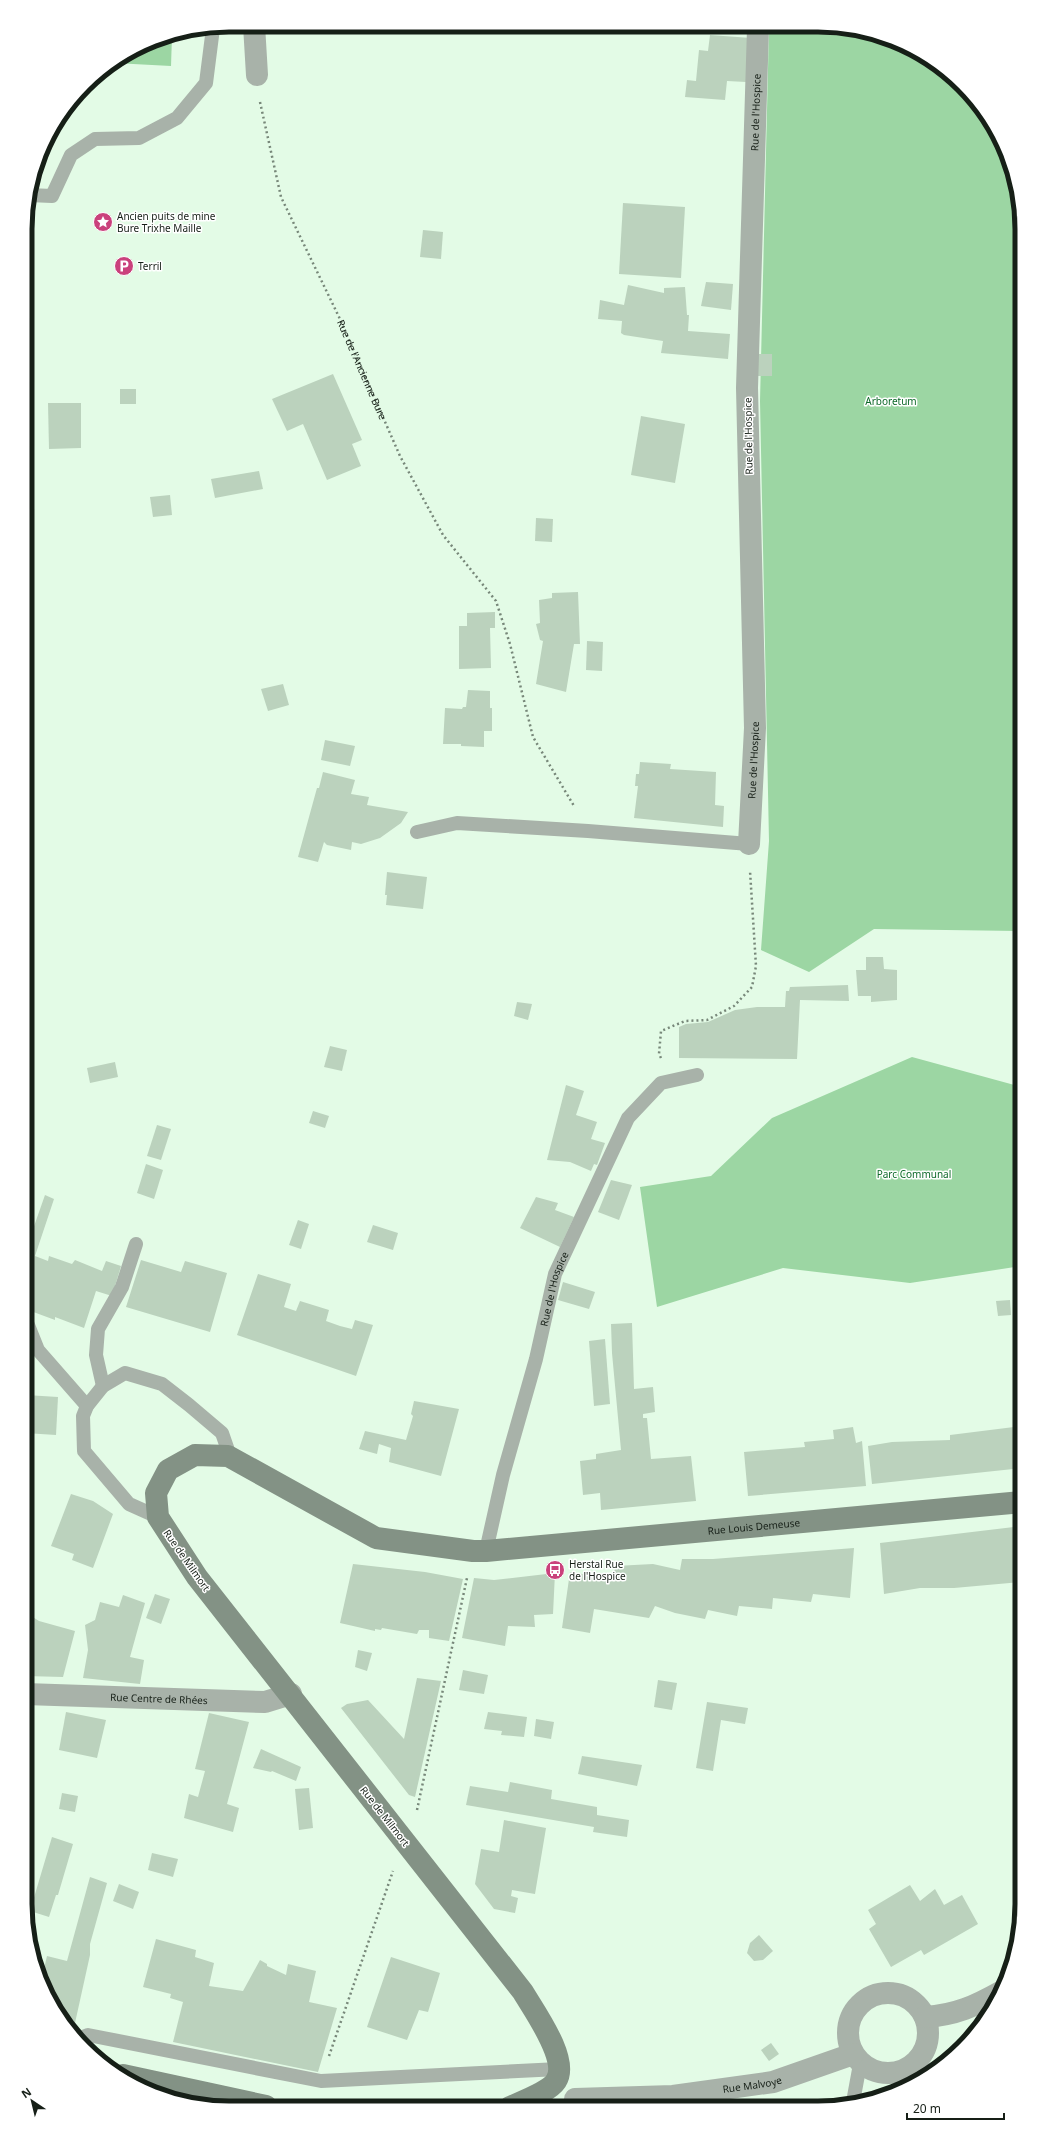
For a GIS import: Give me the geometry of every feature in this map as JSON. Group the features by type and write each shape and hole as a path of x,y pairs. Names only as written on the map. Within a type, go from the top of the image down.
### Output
{"street":[{"path":"254,32 257,75"},
{"name":"Rue de l'Hospice","path":"748,844 755,728 747,388 758,32"},
{"name":"Rue de Milmort","path":"480,1551 376,1538 228,1456 195,1456 168,1470 156,1493 158,1518 197,1577 291,1694 406,1844 523,1992 552,2040 559,2069"},
{"name":"Rue Louis Demeuse","path":"480,1551 1015,1503"},
{"name":"Rue Centre de Rhées","path":"32,1694 266,1702 291,1694"},
{"path":"892,1993 906,1997 917,2005 925,2017 928,2030 927,2043 922,2055 918,2072 902,2071 888,2074 873,2072 857,2059 847,2038 848,2022 855,2009 866,1999 879,1994 892,1993"},
{"path":"925,2017 946,2015 972,2007 992,1996"},
{"name":"Rue Malvoye","path":"576,2099 673,2096 773,2082 857,2059"},
{"path":"523,2101 540,2093 556,2082 559,2069"},
{"path":"136,2078 243,2101"}],"lane":[{"path":"35,195 52,196 71,155 94,138 139,138 177,118 206,82 212,33"},
{"path":"417,832 457,823 588,831 748,844"},
{"name":"Rue de l'Hospice","path":"480,1551 536,1359 555,1274 628,1118 661,1083 697,1076"},
{"path":"103,1386 96,1355 98,1329 122,1287 136,1244"},
{"path":"32,1335 38,1350 87,1406"},
{"path":"158,1518 129,1504 84,1450 83,1416 87,1406 103,1386 125,1373 162,1384 222,1432 231,1459"},
{"path":"84,2037 88,2035 321,2081 559,2069"},
{"path":"853,2098 857,2059"}],"path":[{"name":"Rue de l'Ancienne Bure","path":"257,75 261,110 281,197 339,317 400,456 443,535 496,602 510,644 533,737 578,812"},
{"path":"659,1054 661,1031 685,1021 707,1020 734,1006 752,987 756,966 748,844"},
{"path":"321,2081 406,1844 480,1551"}],"green space":[{"name":"Arboretum","path":"769,32 831,32 882,42 917,58 928,65 948,81 966,99 982,119 995,142 1005,165 1015,216 1015,931 874,929 809,972 761,950 769,841 760,401"},
{"path":"172,40 171,66 122,63 142,52"},
{"name":"Parc Communal","path":"912,1057 1015,1085 1015,1267 910,1283 783,1268 657,1307 640,1187 711,1176 772,1118"}],"building":[{"path":"710,35 751,38 746,82 727,81 725,100 685,97 687,80 696,81 699,50 708,51"},
{"path":"623,203 685,207 681,278 619,274"},
{"path":"423,230 443,232 441,259 420,257"},
{"path":"706,282 733,284 731,310 701,306"},
{"path":"628,285 664,293 664,288 685,287 687,315 689,315 688,331 730,334 728,359 661,353 663,341 624,335 621,333 622,321 598,319 600,300 624,305"},
{"path":"757,354 772,354 772,376 756,376"},
{"path":"333,374 362,440 352,444 361,466 327,480 303,424 287,431 272,399"},
{"path":"120,389 136,389 136,404 120,404"},
{"path":"48,403 81,403 81,448 49,449"},
{"path":"641,416 685,424 675,483 631,475"},
{"path":"259,471 263,489 215,498 211,479"},
{"path":"170,495 172,515 153,517 150,497"},
{"path":"536,518 553,519 552,542 535,541"},
{"path":"578,592 580,644 574,644 566,692 536,684 543,641 540,640 536,624 540,623 539,600 552,598 552,593"},
{"path":"495,612 495,628 490,628 491,668 459,669 459,626 467,626 467,613"},
{"path":"587,641 603,642 602,671 586,670"},
{"path":"283,684 289,705 268,711 261,689"},
{"path":"468,690 490,691 492,731 484,731 484,747 461,746 461,744 443,744 445,708 462,709 463,707 466,707"},
{"path":"325,740 355,746 350,766 321,760"},
{"path":"640,762 671,764 670,769 716,772 715,805 724,806 723,827 634,818 638,786 635,786 636,774 639,774"},
{"path":"323,772 355,780 351,794 369,797 367,805 408,812 401,823 380,838 361,844 352,842 351,850 327,845 324,842 318,862 298,857 317,788 319,788"},
{"path":"387,872 427,877 423,909 386,905 387,895 385,895"},
{"path":"866,957 883,957 884,969 897,970 897,1000 871,1002 871,996 858,996 856,970 866,970"},
{"path":"848,985 849,1001 800,1000 797,1059 679,1058 679,1027 686,1024 708,1022 735,1010 757,1007 785,1007 786,991 789,991 790,987"},
{"path":"517,1002 532,1004 528,1020 514,1016"},
{"path":"330,1046 347,1050 342,1071 324,1067"},
{"path":"115,1062 118,1077 90,1083 87,1068"},
{"path":"566,1085 584,1091 576,1115 597,1122 591,1139 605,1143 597,1165 594,1164 591,1171 570,1162 547,1160"},
{"path":"313,1111 329,1116 325,1128 309,1123"},
{"path":"157,1125 171,1129 161,1160 147,1156"},
{"path":"146,1164 163,1170 154,1199 137,1193"},
{"path":"611,1180 632,1185 619,1220 598,1212"},
{"path":"45,1195 54,1199 35,1256 48,1261 49,1256 72,1264 75,1260 102,1271 106,1261 121,1266 112,1296 96,1291 84,1328 55,1317 55,1320 32,1311 32,1232"},
{"path":"536,1197 558,1203 555,1210 574,1217 560,1247 520,1228"},
{"path":"298,1220 309,1224 301,1249 289,1245"},
{"path":"373,1225 398,1233 393,1250 367,1242"},
{"path":"141,1260 181,1272 185,1261 227,1273 210,1332 126,1307"},
{"path":"258,1274 291,1284 284,1307 296,1311 300,1301 329,1310 326,1321 340,1326 352,1329 355,1320 373,1325 356,1376 237,1335"},
{"path":"563,1282 595,1292 589,1309 558,1300"},
{"path":"1010,1300 1011,1315 998,1316 996,1301"},
{"path":"632,1323 634,1389 653,1387 655,1412 643,1414 643,1418 647,1418 651,1459 691,1456 696,1501 601,1510 600,1493 583,1495 580,1461 596,1459 596,1454 621,1450 612,1353 611,1324"},
{"path":"605,1339 610,1404 594,1406 589,1341"},
{"path":"32,1395 58,1397 56,1435 32,1433"},
{"path":"414,1401 459,1409 441,1476 389,1462 391,1448 379,1444 377,1454 359,1449 365,1431 406,1440 413,1416 411,1414"},
{"path":"853,1427 856,1443 862,1441 866,1486 748,1496 744,1452 805,1447 804,1442 834,1439 833,1430"},
{"path":"1015,1427 1015,1469 872,1484 868,1446 892,1442 950,1440 950,1435"},
{"path":"71,1494 93,1501 113,1514 93,1568 72,1560 74,1554 51,1546"},
{"path":"1015,1527 1015,1583 954,1588 920,1588 884,1594 880,1543"},
{"path":"854,1548 850,1598 813,1594 811,1602 773,1598 772,1609 739,1606 737,1616 708,1610 705,1619 675,1613 655,1606 649,1618 594,1609 590,1633 562,1628 570,1572 613,1579 615,1566 653,1564 680,1570 682,1559 713,1559"},
{"path":"353,1564 425,1572 463,1579 449,1641 429,1638 429,1630 419,1630 417,1634 382,1628 381,1630 375,1629 375,1631 340,1623"},
{"path":"555,1573 553,1614 534,1615 535,1627 508,1626 505,1646 462,1638 474,1578 494,1580"},
{"path":"155,1594 170,1599 161,1624 146,1618"},
{"path":"123,1595 145,1603 130,1657 144,1660 140,1684 83,1678 88,1650 85,1625 95,1620 100,1602 119,1607"},
{"path":"32,1617 39,1621 75,1631 63,1677 32,1676"},
{"path":"358,1650 372,1653 367,1671 355,1667"},
{"path":"463,1670 488,1675 484,1694 459,1690"},
{"path":"417,1678 441,1681 415,1797 409,1795 341,1708 347,1704 368,1700 404,1739"},
{"path":"658,1680 677,1683 672,1710 654,1707"},
{"path":"707,1702 748,1708 745,1724 721,1720 713,1771 696,1768"},
{"path":"66,1712 106,1720 97,1758 59,1750"},
{"path":"488,1712 527,1717 524,1737 501,1735 502,1731 484,1729"},
{"path":"209,1713 249,1722 227,1804 239,1808 233,1832 184,1818 189,1794 198,1797 205,1771 195,1769"},
{"path":"536,1719 554,1722 551,1739 534,1736"},
{"path":"261,1749 301,1767 296,1781 272,1771 253,1768"},
{"path":"582,1756 642,1765 637,1786 578,1774"},
{"path":"510,1782 552,1790 551,1799 597,1807 597,1815 629,1820 627,1837 593,1832 594,1827 466,1805 470,1786 508,1792"},
{"path":"309,1788 313,1828 299,1830 295,1789"},
{"path":"62,1793 78,1796 75,1812 59,1809"},
{"path":"504,1820 546,1828 535,1894 512,1890 511,1896 518,1898 515,1913 494,1909 475,1884 481,1849 499,1852"},
{"path":"52,1837 73,1844 58,1895 56,1895 49,1917 32,1912 32,1904"},
{"path":"152,1853 178,1859 173,1877 148,1870"},
{"path":"90,1877 107,1883 90,1944 90,1955 75,2023 72,2022 58,2003 43,1971 47,1956 67,1961"},
{"path":"119,1884 139,1892 133,1909 113,1901"},
{"path":"910,1885 920,1901 935,1889 944,1905 962,1895 978,1924 924,1955 921,1950 891,1967 869,1929 876,1924 868,1910"},
{"path":"759,1935 773,1951 763,1960 754,1961 747,1953 750,1943"},
{"path":"156,1939 196,1950 195,1957 214,1963 209,1986 243,1991 260,1960 267,1964 267,1966 286,1975 288,1964 316,1971 309,2002 337,2008 318,2072 173,2042 183,2002 170,1998 171,1994 143,1987"},
{"path":"391,1957 440,1973 428,2012 419,2010 407,2040 367,2027"},
{"path":"771,2043 779,2054 769,2061 761,2050"}],"place":[{"name":"Ancien puits de mine Bure Trixhe Maille","path":"103,222"},
{"name":"Terril","path":"124,266"},
{"name":"Herstal Rue de l'Hospice","path":"555,1570"}]}
